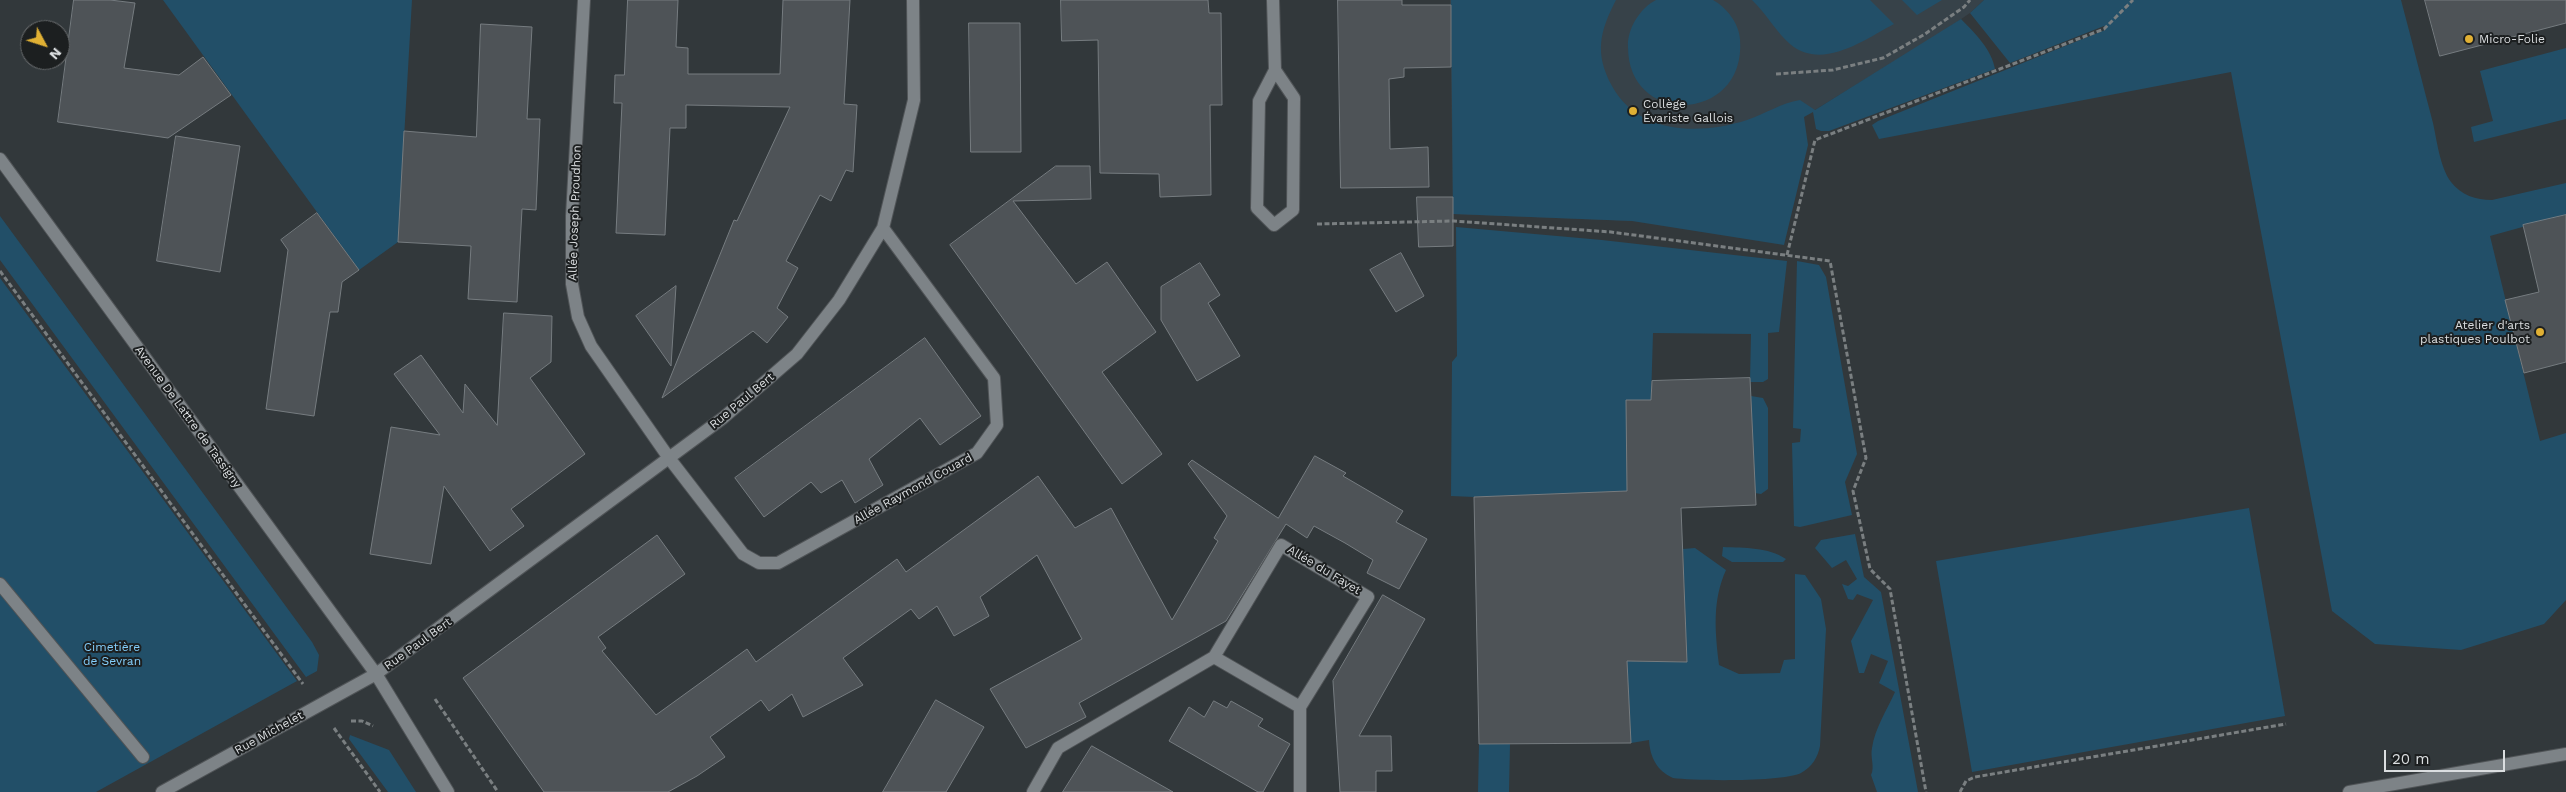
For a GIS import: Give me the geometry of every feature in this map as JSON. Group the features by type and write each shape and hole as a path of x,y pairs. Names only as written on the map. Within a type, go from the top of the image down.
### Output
{"street":[{"name":"Allée Joseph Proudhon","path":"584,0 572,216 572,284 578,317 591,346 669,458"},
{"name":"Rue Paul Bert","path":"376,674 723,418 797,354 839,300 883,228 914,100 912,0"},
{"path":"1273,0 1275,70 1259,101 1257,208 1274,224 1293,210 1294,98 1275,70"},
{"name":"Avenue De Lattre de Tassigny","path":"0,159 376,674 448,792"},
{"name":"Allée Raymond Couard","path":"669,458 743,554 759,563 778,562 977,453 997,425 994,378 883,228"},
{"name":"Allée du Fayet","path":"1033,792 1058,748 1214,657 1281,545 1368,597 1300,706"},
{"path":"0,584 143,757"},
{"path":"1214,657 1300,706 1300,792"},
{"name":"Rue Michelet","path":"162,792 376,674"},
{"path":"2349,792 2566,754"}],"path":[{"path":"1776,74 1833,70 1883,58 1925,34 1964,7 1970,0"},
{"path":"1787,255 1816,140 2104,29 2133,0"},
{"path":"1274,224 1454,221 1611,232 1830,261 1866,458 1853,491 1870,569 1890,589 1926,792"},
{"path":"0,271 304,684 311,680"},
{"path":"435,698 498,792"},
{"path":"375,727 362,721 334,727 380,792"},
{"path":"1960,792 1966,781 1975,777 2286,724"}],"shaded area":[{"name":"Collège Évariste Gallois","path":"1450,0 1984,0 1970,13 1941,33 1633,221 1453,214"}],"green space":[{"path":"163,0 412,0 398,242 359,270"},
{"path":"1451,0 1616,0 1606,22 1601,42 1601,52 1606,74 1624,102 1638,114 1654,122 1672,127 1691,129 1729,125 1800,100 1815,110 1961,19 1987,49 1995,69 1829,131 1816,129 1813,112 1804,117 1808,145 1784,245 1632,221 1453,214"},
{"path":"1656,0 1713,0 1727,11 1734,21 1740,39 1737,67 1725,87 1708,100 1687,105 1665,102 1646,92 1633,73 1628,47 1632,26 1645,8"},
{"path":"1752,0 1870,0 1894,24 1843,50 1816,55 1802,52 1790,44"},
{"path":"1902,0 1942,0 1917,15"},
{"path":"1984,0 2401,0 2442,161 2447,176 2455,187 2469,196 2492,200 2566,183 2566,215 2490,236 2540,441 2566,433 2566,600 2544,624 2461,650 2375,644 2332,611 2231,72 1879,139 1872,125 1878,121 2105,30 2104,26 2010,63 1970,13"},
{"path":"2566,48 2566,119 2474,142 2471,127 2493,121 2480,71"},
{"path":"0,216 312,642 319,655 317,671 306,677 0,260"},
{"path":"1456,227 1602,240 1787,261 1779,332 1768,333 1768,379 1763,382 1750,382 1751,334 1653,333 1651,400 1627,491 1474,497 1451,496 1452,362 1457,356"},
{"path":"1797,261 1819,265 1826,277 1857,454 1845,482 1852,515 1800,527 1794,526 1792,443 1800,442 1801,429 1793,428"},
{"name":"Cimetière de Sevran","path":"0,278 297,681 96,792 0,792"},
{"path":"1751,396 1763,398 1768,408 1768,489 1761,494 1755,493"},
{"path":"2249,508 2285,716 1972,772 1936,561"},
{"path":"1855,534 1864,577 1881,592 1918,792 1877,792 1871,775 1873,769 1872,748 1878,726 1895,692 1879,683 1888,661 1871,654 1864,673 1859,673 1851,641 1873,600 1857,594 1853,600 1848,599 1842,584 1848,586 1857,579 1846,560 1832,568 1815,548 1821,540"},
{"path":"1723,547 1764,550 1786,559 1783,562 1732,562 1722,556"},
{"path":"1695,548 1726,570 1718,593 1716,617 1719,665 1739,674 1780,673 1784,660 1795,659 1795,574 1805,575 1821,599 1826,629 1820,746 1814,761 1801,773 1777,778 1759,779 1699,780 1673,778 1667,775 1655,763 1649,740 1631,743 1627,661 1687,662 1683,549"},
{"path":"350,735 389,750 416,792 388,792 349,739"},
{"path":"1479,744 1510,744 1509,792 1478,792"}],"building":[{"path":"74,0 110,0 135,3 124,68 179,75 203,57 231,95 168,138 58,122 65,70 70,70 70,30"},
{"path":"628,0 678,0 676,47 688,48 688,74 780,74 783,0 850,0 844,104 857,105 853,172 846,170 831,201 820,195 786,261 798,268 777,308 788,317 767,343 753,331 662,398 734,220 737,221 790,107 686,105 686,128 670,128 665,235 616,233 622,103 614,103 615,75 624,75"},
{"path":"1061,0 1208,0 1209,13 1221,13 1222,105 1210,105 1211,195 1160,197 1159,174 1100,173 1098,40 1062,41"},
{"path":"1338,0 1402,0 1402,5 1451,5 1451,67 1404,68 1404,77 1389,79 1390,149 1428,147 1429,187 1341,188"},
{"name":"Micro-Folie","path":"2425,0 2566,0 2566,23 2440,56"},
{"path":"969,23 1020,23 1021,152 971,152"},
{"path":"481,24 532,27 527,119 540,119 536,210 522,209 517,302 468,299 471,246 398,242 404,131 476,137"},
{"path":"176,136 240,146 220,272 157,261"},
{"path":"1056,166 1090,166 1091,199 1013,201 1076,284 1107,262 1156,332 1102,372 1162,454 1122,484 950,245"},
{"path":"1417,197 1453,197 1453,246 1419,247"},
{"path":"317,213 359,270 342,282 338,312 330,312 314,416 266,409 288,250 281,240"},
{"name":"Atelier d'arts plastiques Poulbot","path":"2566,215 2566,362 2524,373 2505,300 2539,292 2523,225"},
{"path":"1401,253 1424,296 1396,312 1370,270"},
{"path":"1200,263 1220,295 1208,303 1240,356 1197,381 1161,320 1161,287"},
{"path":"676,286 671,366 636,316"},
{"path":"504,313 552,316 551,362 530,378 585,454 511,509 524,526 490,551 444,486 431,564 370,554 391,427 440,435 394,374 421,355 463,413 465,384 497,425"},
{"path":"925,338 981,416 940,445 920,418 869,459 883,485 855,503 842,480 821,493 811,482 764,517 735,478"},
{"path":"1750,378 1756,505 1681,508 1687,662 1627,661 1631,743 1479,744 1474,497 1627,491 1626,400 1651,400 1652,381"},
{"path":"1315,456 1346,473 1343,476 1403,511 1396,522 1427,539 1399,589 1367,573 1373,560 1345,543 1314,526 1307,538 1286,524 1226,621 1079,703 1086,717 1026,748 990,689 1082,639 1037,555 980,597 989,616 954,636 937,606 919,619 911,609 843,658 863,685 803,717 792,694 769,711 761,700 710,737 725,757 697,776 668,792 544,792 463,678 657,535 685,574 598,637 606,648 602,651 656,715 747,649 756,662 897,559 906,572 1038,476 1075,528 1111,508 1172,620 1218,541 1214,538 1227,516 1188,464 1192,460 1278,518"},
{"path":"1383,595 1425,619 1359,736 1391,736 1392,771 1376,771 1376,792 1340,792 1333,681"},
{"path":"936,700 984,727 946,792 883,792"},
{"path":"1214,701 1227,708 1231,701 1263,719 1258,726 1290,744 1263,792 1258,792 1169,741 1189,707 1204,717"},
{"path":"1092,746 1173,792 1063,792"}],"place":[{"name":"Micro-Folie","path":"2469,39"},
{"name":"Collège Évariste Gallois","path":"1633,111"},
{"name":"Atelier d'arts plastiques Poulbot","path":"2540,332"}]}
